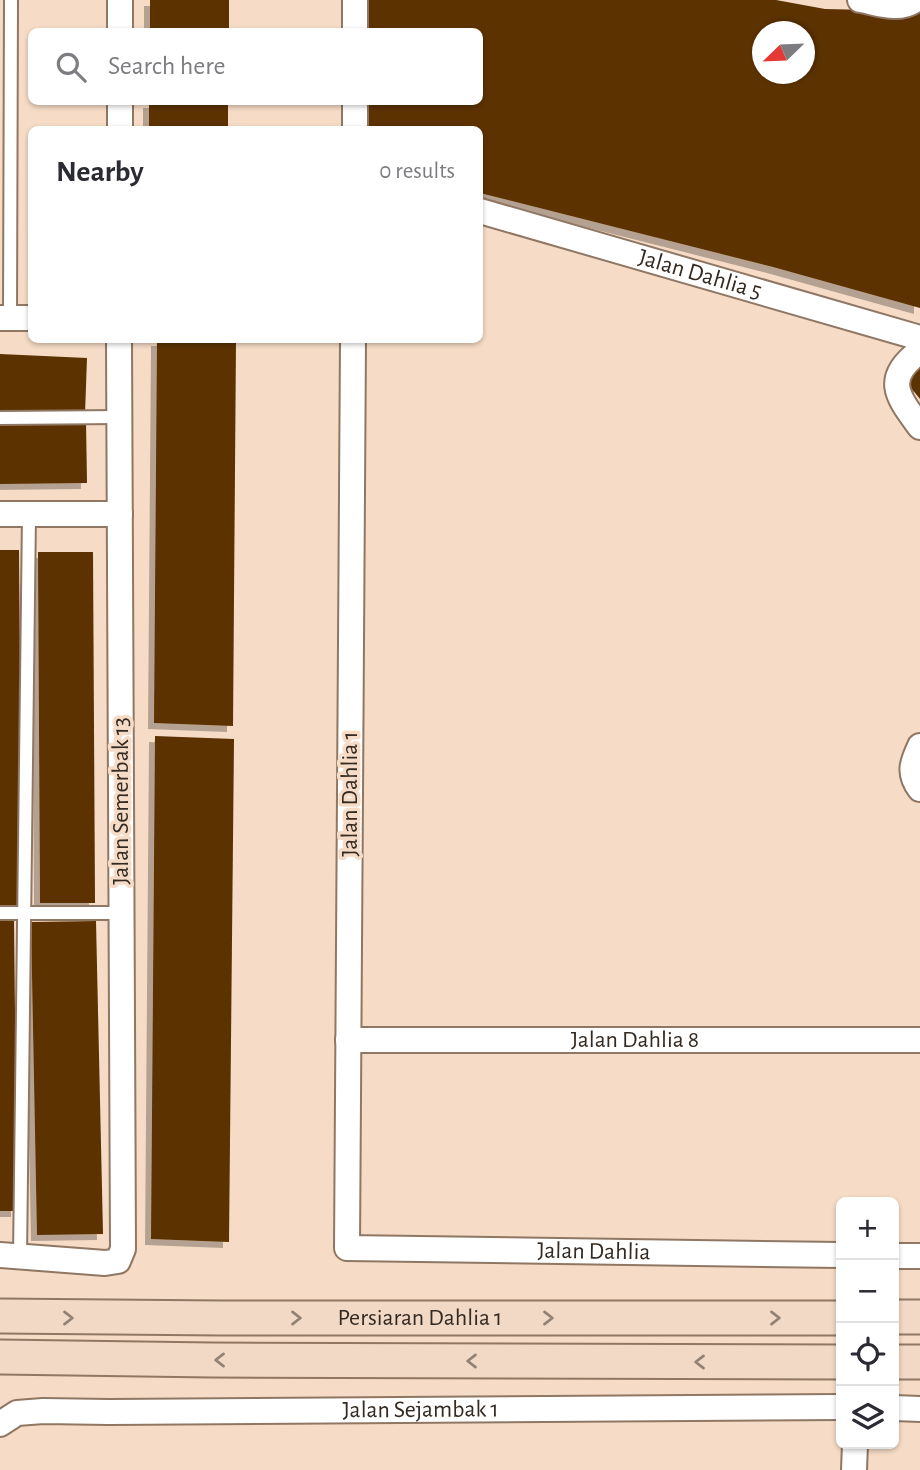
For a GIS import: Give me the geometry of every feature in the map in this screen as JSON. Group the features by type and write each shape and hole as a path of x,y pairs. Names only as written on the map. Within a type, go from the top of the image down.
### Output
{"street":[{"path":"120,0 120,28"},
{"path":"355,0 355,28"},
{"path":"860,0 899,7 909,5 915,0"},
{"path":"120,105 120,126"},
{"path":"355,105 355,126"},
{"name":"Jalan Dahlia 5","path":"483,213 920,338"},
{"name":"Jalan Semerbak 13","path":"10,1256 105,1264 118,1261 123,1249 119,343"},
{"name":"Jalan Dahlia 1","path":"347,1248 353,343"},
{"path":"920,351 898,377 896,389 901,401 920,427"},
{"path":"0,514 120,514"},
{"path":"920,746 911,763 915,782 920,789"},
{"name":"Jalan Dahlia 8","path":"348,1040 920,1040"},
{"name":"Jalan Dahlia","path":"347,1248 836,1255"},
{"path":"899,1256 920,1256"},
{"name":"Persiaran Dahlia 1","path":"0,1316 836,1318"},
{"path":"899,1317 920,1317"},
{"name":"Persiaran Dahlia 1","path":"0,1357 836,1362"},
{"path":"899,1362 920,1362"},
{"name":"Jalan Sejambak 1","path":"0,1423 17,1413 43,1411 836,1407"},
{"path":"899,1408 920,1409"},
{"path":"854,1470 855,1449"}],"lane":[{"path":"11,0 14,318"},
{"path":"0,418 120,417"},
{"path":"10,1256 24,913 29,514"},
{"path":"0,913 121,913"}],"building":[{"path":"150,0 229,0 229,28 150,28"},
{"path":"362,0 776,0 825,9 914,11 920,3 920,308 773,267 483,194 483,126 360,126 361,105 483,105 483,28 362,28"},
{"path":"149,105 228,105 228,126 149,126"},
{"path":"157,343 236,343 233,726 154,723"},
{"path":"0,354 87,358 85,414 0,411"},
{"path":"920,364 920,399 903,378"},
{"path":"86,421 87,483 0,484 0,422"},
{"path":"0,550 19,550 22,907 0,908"},
{"path":"38,552 93,552 95,903 40,903"},
{"path":"155,736 234,739 229,1242 151,1239"},
{"path":"14,919 17,1211 0,1211 0,920"},
{"path":"96,921 103,1234 37,1235 31,922"}]}
